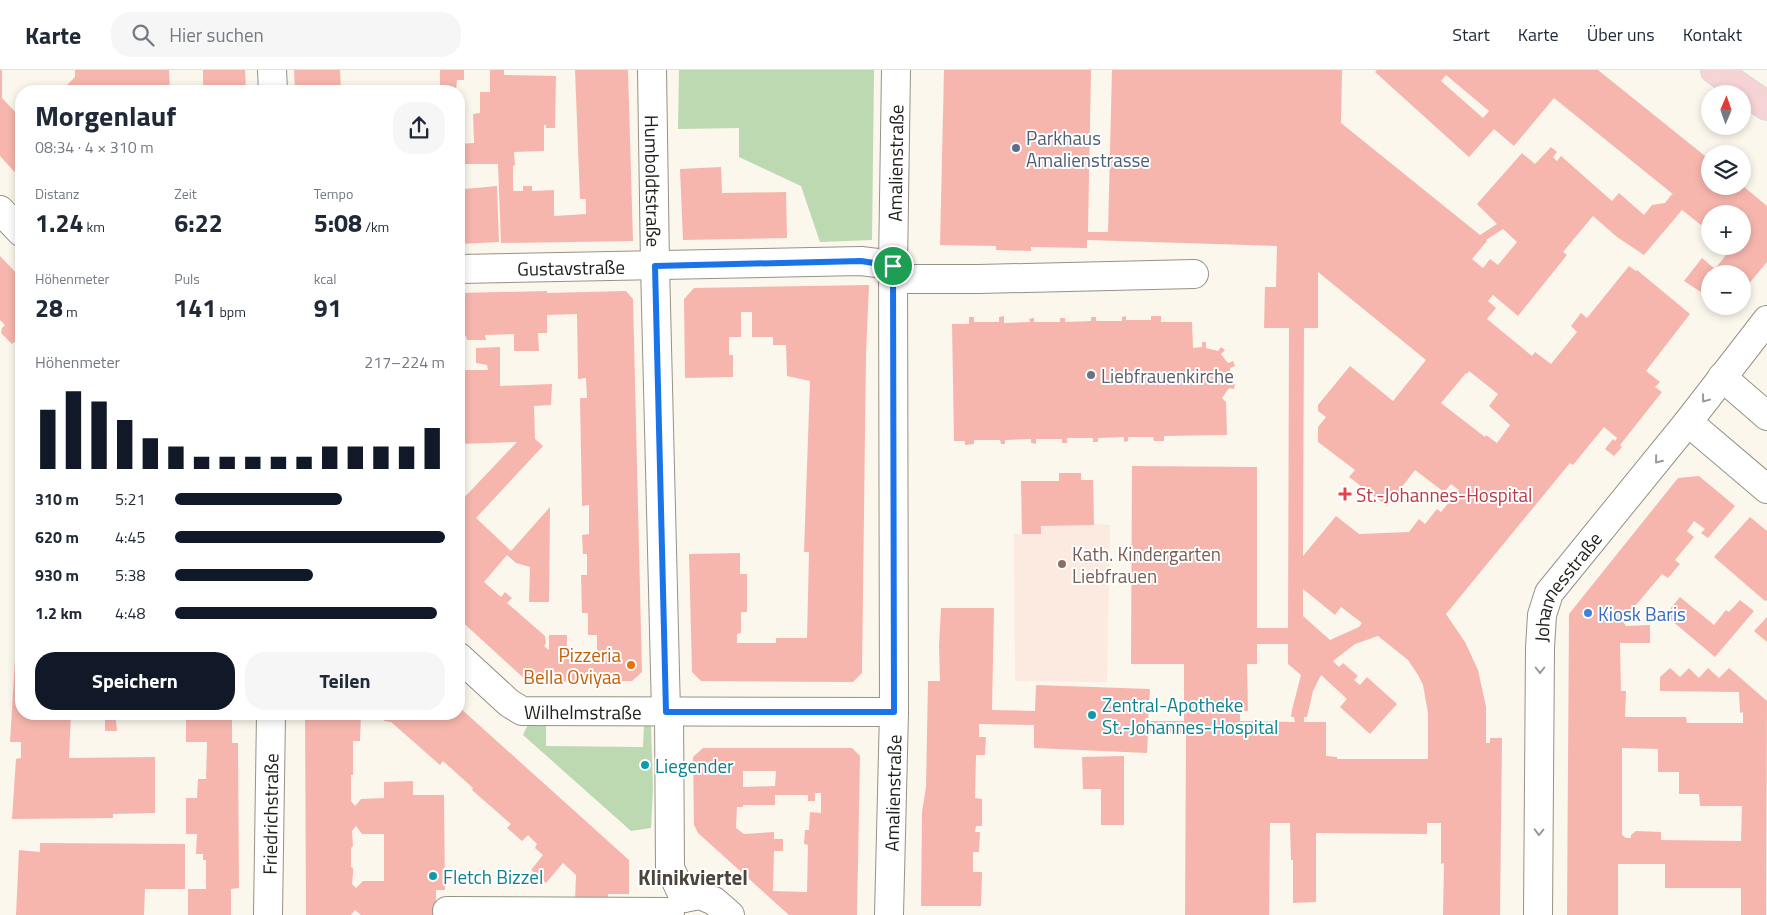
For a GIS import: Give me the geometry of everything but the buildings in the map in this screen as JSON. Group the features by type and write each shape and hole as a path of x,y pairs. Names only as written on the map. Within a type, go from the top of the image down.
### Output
{"main road":[{"path":"1715,70 1767,106"}],"street":[{"path":"272,70 273,85"},
{"name":"Humboldtstraße","path":"652,70 655,266 668,712 670,868 674,908"},
{"name":"Amalienstraße","path":"889,915 894,712 893,272 896,70"},
{"path":"0,210 15,226"},
{"name":"Gustavstraße","path":"465,269 861,261 893,272 1194,274"},
{"name":"Johannesstraße","path":"1538,915 1540,658 1542,615 1549,593 1688,422 1767,320"},
{"path":"1722,377 1767,416"},
{"path":"1688,422 1767,489"},
{"name":"Wilhelmstraße","path":"465,663 509,703 522,711 894,712"},
{"name":"Friedrichstraße","path":"268,915 271,720"},
{"path":"447,911 674,908 700,895 714,901 730,915"}],"shaded area":[{"name":"Kath. Kindergarten Liebfrauen","path":"1059,473 1081,473 1081,480 1093,480 1094,524 1110,525 1107,682 1015,681 1014,534 1022,534 1021,481 1059,481"}],"green space":[{"path":"679,70 874,70 872,240 820,242 801,186 739,157 739,128 678,129"},
{"path":"529,722 546,723 546,746 643,747 644,725 651,724 653,788 651,828 631,831 523,735"}],"place":[{"name":"Parkhaus Amalienstrasse","path":"1016,148"},
{"name":"Liebfrauenkirche","path":"1091,375"},
{"name":"St.-Johannes-Hospital","path":"1345,494"},
{"name":"Kath. Kindergarten Liebfrauen","path":"1062,564"},
{"name":"Kiosk Baris","path":"1588,613"},
{"name":"Pizzeria Bella Oviyaa","path":"631,665"},
{"name":"Zentral-Apotheke St.-Johannes-Hospital","path":"1092,715"},
{"name":"Liegender","path":"645,765"},
{"name":"Fletch Bizzel","path":"433,876"}],"district":[{"name":"Klinikviertel","path":"693,877"}],"route":[{"path":"861,261 893,266 894,712 666,712 655,266 861,261"}]}
